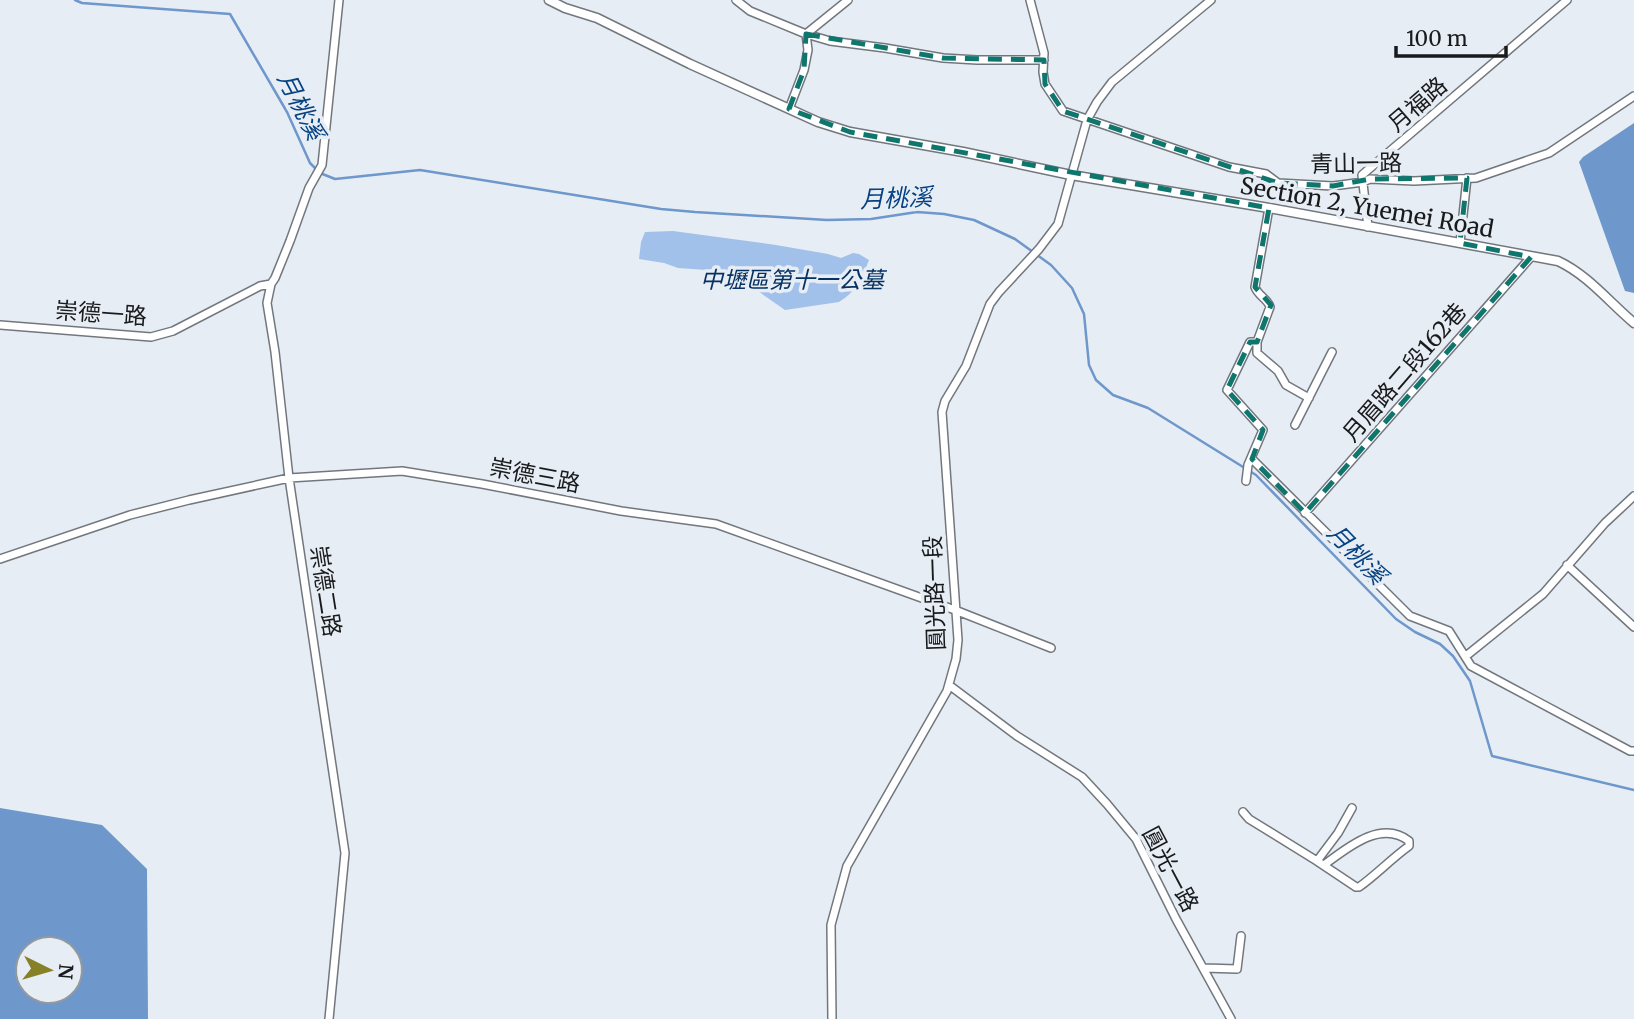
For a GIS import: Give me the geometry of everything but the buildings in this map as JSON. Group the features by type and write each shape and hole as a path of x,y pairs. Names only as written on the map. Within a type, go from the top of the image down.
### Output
{"street":[{"name":"崇德二路","path":"329,1019 345,853 289,478 275,352 267,309 271,284 309,188 322,166 339,0"},
{"name":"Section 2, Yuemei Road","path":"549,0 597,18 818,122 850,132 1071,175 1558,261 1593,285 1634,323"},
{"path":"736,0 750,11 830,41 943,58 1044,60"},
{"path":"806,34 848,0"},
{"name":"青山一路","path":"1030,0 1044,53 1045,84 1063,111 1229,167 1266,174 1278,183 1333,186 1370,179 1414,181 1476,177 1549,153 1634,96"},
{"name":"圓光路一段","path":"832,1019 831,925 847,866 949,685 956,659 958,640 942,412 945,401 966,366 990,304 1058,225 1087,120 1097,102 1112,82 1210,0"},
{"name":"月福路","path":"1363,182 1362,175 1567,0"},
{"path":"789,109 804,70 808,50 806,34"},
{"path":"1460,243 1467,178"},
{"path":"1363,182 1368,227"},
{"path":"1269,208 1255,287 1270,307 1257,342 1257,354 1278,371 1286,386 1308,398"},
{"name":"月眉路二段162巷","path":"1306,513 1531,257"},
{"name":"崇德一路","path":"0,325 151,337 173,331 260,286 271,284"},
{"path":"1246,481 1250,462 1263,430 1227,390 1250,342 1257,342"},
{"path":"1295,425 1332,352"},
{"path":"1250,462 1410,616 1449,631 1471,666 1634,751"},
{"name":"崇德三路","path":"0,559 130,515 289,478 402,471 621,511 716,524 955,610 1051,648"},
{"path":"1466,656 1543,594 1605,523 1634,496"},
{"path":"1567,565 1634,627"},
{"name":"圓光一路","path":"949,685 1017,736 1083,777 1107,804 1136,839 1231,1019"},
{"path":"1321,863 1352,808"},
{"path":"1243,812 1249,819 1321,863 1348,883 1359,887 1409,846 1409,841 1401,836 1372,835 1321,863"},
{"path":"1204,968 1237,970 1241,936"}],"highlighted area":[{"path":"806,34 943,58 1044,60 1045,84 1063,111 1278,183 1333,186 1370,179 1467,178 1460,243 1531,257 1305,513 1252,459 1263,430 1227,390 1250,342 1257,342 1271,305 1255,287 1269,208 850,132 789,109 804,70"}],"green space":[{"name":"中壢區第十一公墓","path":"673,231 776,245 841,258 853,253 869,260 858,284 839,302 785,310 745,282 730,276 639,259 645,232"}],"shaded area":[{"path":"1634,123 1634,293 1625,291 1579,162"},
{"path":"0,808 102,825 147,869 148,1019 0,1019"}],"waterway":[{"name":"月桃溪","path":"75,0 82,3 230,14 287,112 310,163 320,173 335,179 420,170 661,209 695,212 827,220 871,219 917,212 944,214 974,220 1015,239 1051,265 1072,288 1084,314 1089,365 1096,380 1113,395 1148,408 1256,475 1396,619 1440,644 1453,656 1470,681 1492,756 1634,790"}]}
